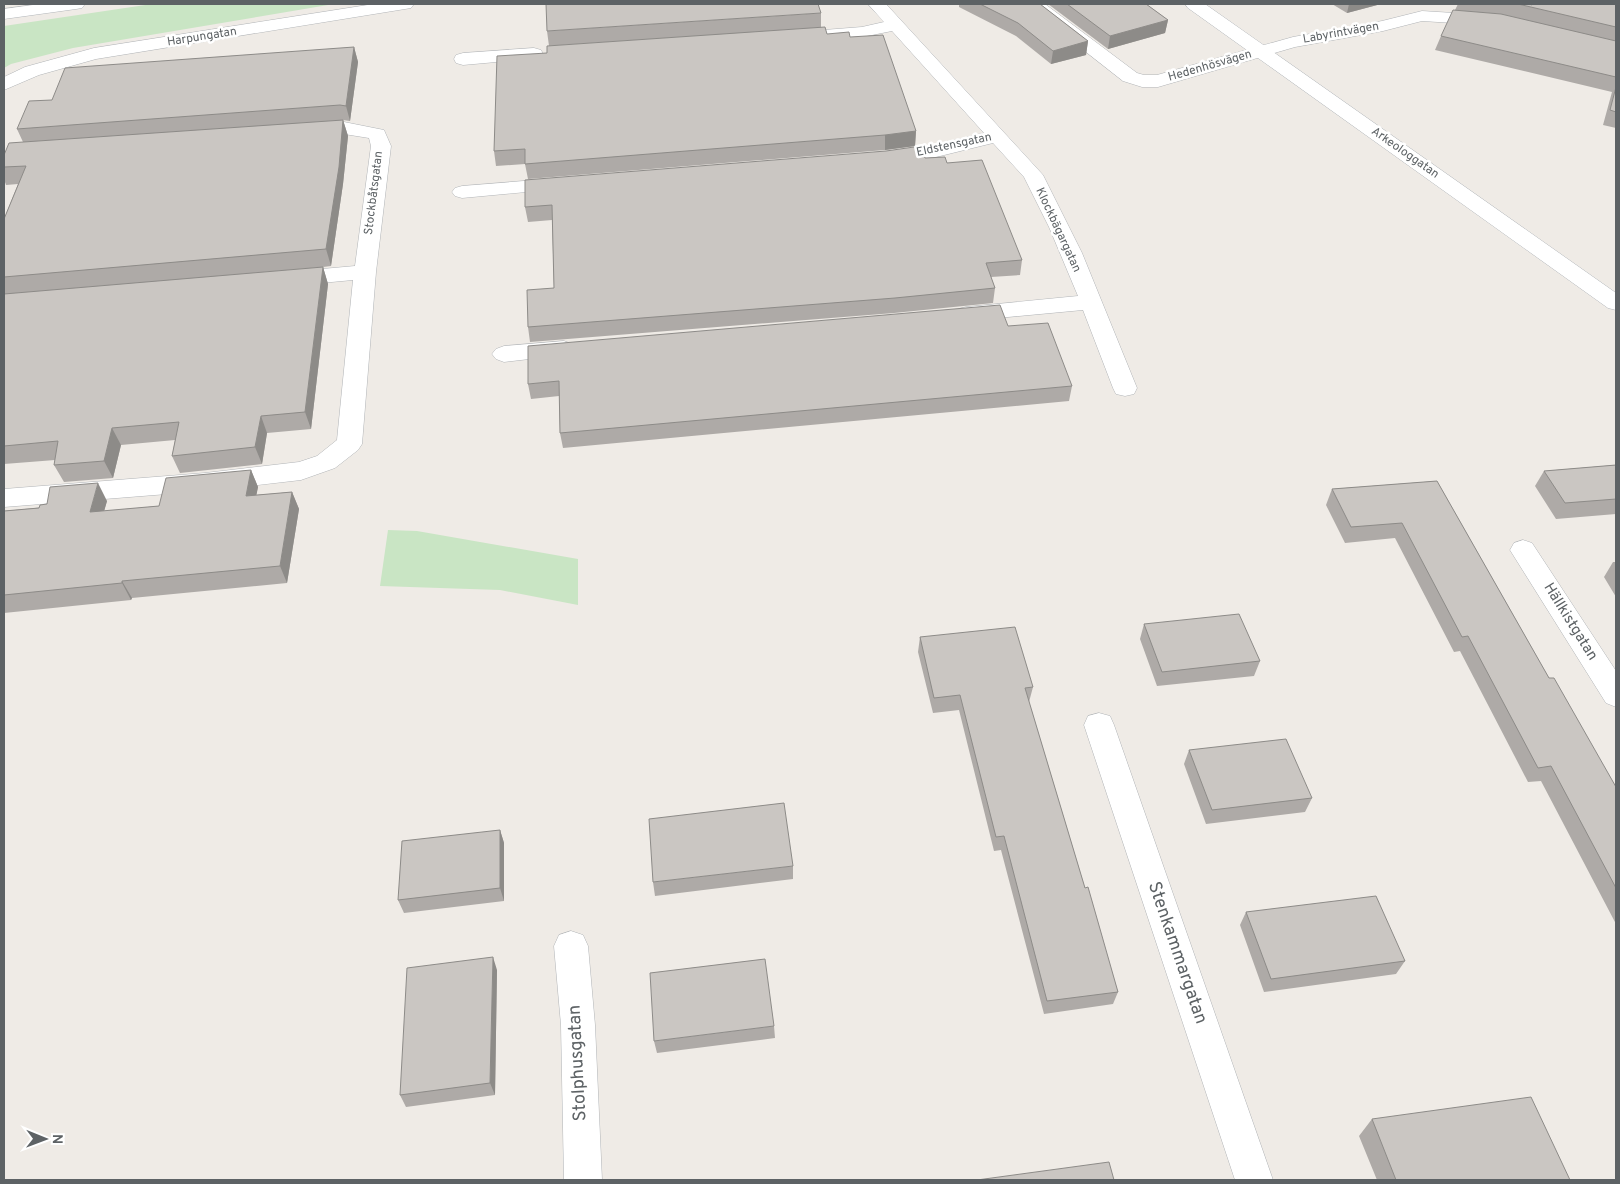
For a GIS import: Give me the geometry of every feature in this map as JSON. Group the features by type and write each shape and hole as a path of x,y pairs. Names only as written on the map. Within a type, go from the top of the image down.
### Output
{"street":[{"path":"4,14 76,4"},
{"name":"Harpungatan","path":"4,84 32,71 94,54 405,4"},
{"name":"Klockbägargatan","path":"877,4 1033,175 1067,243 1125,388"},
{"name":"Hedenhösvägen","path":"1034,4 1130,77 1142,80 1158,81 1260,51"},
{"name":"Arkeologgatan","path":"1194,4 1616,303"},
{"name":"Labyrintvägen","path":"1260,51 1293,42 1383,26 1417,10 1505,23"},
{"path":"794,37 862,32 897,25"},
{"path":"463,59 550,53"},
{"name":"Stockbåtsgatan","path":"4,498 214,481 301,471 324,463 349,444 365,272 380,146 377,134 344,128 285,132"},
{"name":"Eldstensgatan","path":"866,159 936,151 998,136"},
{"path":"462,192 577,183"},
{"path":"266,281 365,272"},
{"path":"943,317 1090,302"},
{"path":"504,354 587,347"},
{"name":"Hällkistgatan","path":"1522,550 1616,695"},
{"name":"Stenkammargatan","path":"1100,725 1254,1180"},
{"name":"Stolphusgatan","path":"571,946 578,1025 583,1180"}],"green space":[{"path":"152,4 334,4 73,48 11,64 4,68 4,26"},
{"path":"388,530 417,531 578,559 578,605 500,590 380,586"}],"building":[{"path":"546,4 818,4 821,13 547,31"},
{"path":"980,4 1040,4 1088,41 1053,51 1018,23"},
{"path":"1067,4 1146,4 1168,20 1110,36"},
{"path":"1518,4 1616,4 1616,27"},
{"path":"1453,10 1501,14 1616,41 1616,77 1441,36"},
{"path":"825,27 827,34 849,32 850,37 883,35 916,131 525,164 525,149 494,151 497,56 547,53 547,46"},
{"path":"354,47 346,106 17,129 29,101 52,100 65,68"},
{"path":"1616,87 1616,112 1610,110"},
{"path":"343,120 339,167 326,249 4,277 4,219 26,166 4,167 4,155 9,143"},
{"path":"921,146 925,158 945,157 947,163 982,160 1022,260 986,263 995,288 895,298 528,327 527,290 554,288 552,205 525,207 525,180 886,151"},
{"path":"323,267 305,412 261,416 255,447 172,456 179,422 112,428 104,461 54,465 58,441 4,446 4,294"},
{"path":"1000,305 1008,326 1048,323 1072,386 560,433 559,381 528,384 528,346"},
{"path":"1616,465 1616,499 1565,503 1544,471"},
{"path":"251,470 246,496 292,492 280,566 122,581 122,583 4,595 4,511 39,508 40,505 47,504 50,487 98,483 90,512 159,506 166,478"},
{"path":"1437,481 1549,678 1554,678 1616,787 1616,888 1551,766 1538,768 1468,636 1462,637 1402,523 1351,527 1332,489"},
{"path":"1239,614 1260,661 1162,672 1144,624"},
{"path":"1015,627 1033,687 1025,688 1085,888 1088,887 1118,992 1047,1001 1004,836 996,837 960,695 934,698 920,637"},
{"path":"1286,739 1312,798 1212,810 1189,750"},
{"path":"784,803 793,866 653,882 649,819"},
{"path":"500,830 500,888 398,900 402,841"},
{"path":"1376,896 1405,961 1271,979 1246,912"},
{"path":"493,957 490,1083 400,1095 407,968"},
{"path":"765,959 774,1026 654,1041 650,973"},
{"path":"1531,1097 1570,1180 1396,1180 1372,1119"},
{"path":"1109,1162 1114,1180 977,1180"}]}
